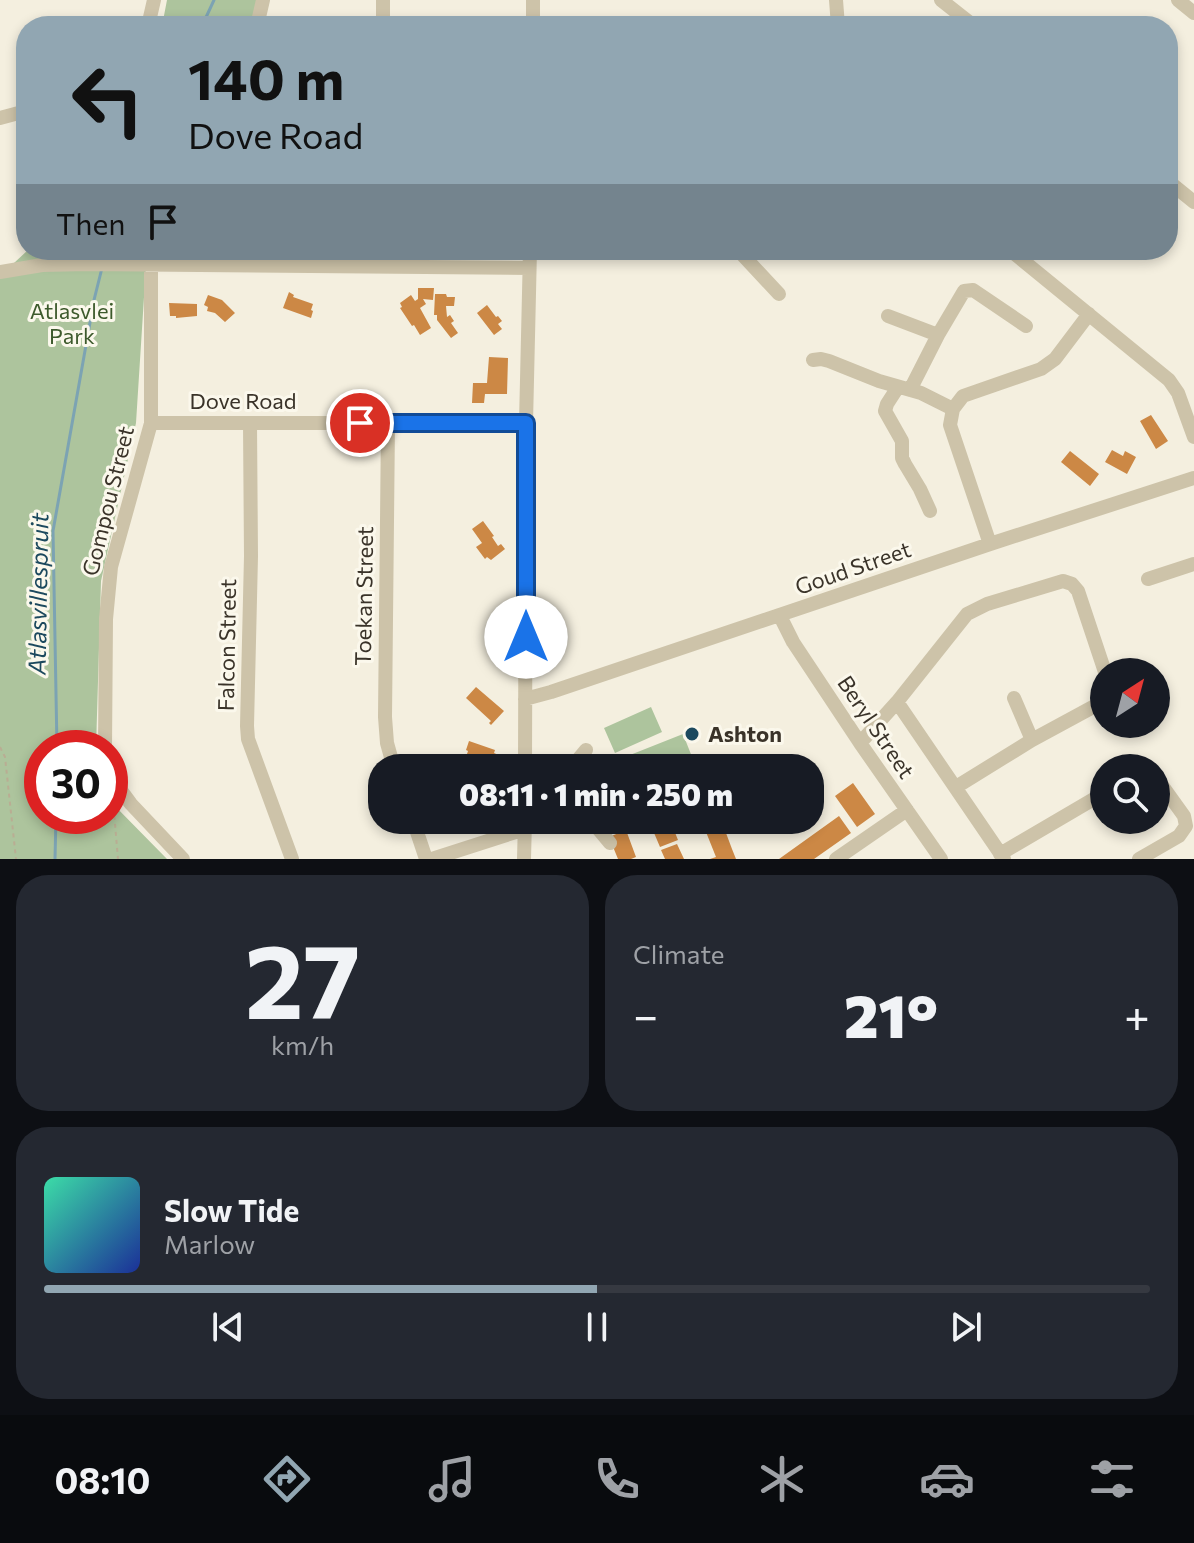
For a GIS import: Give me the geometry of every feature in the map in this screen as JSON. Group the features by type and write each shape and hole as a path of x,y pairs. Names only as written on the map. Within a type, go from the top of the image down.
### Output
{"street":[{"path":"941,0 961,16"},
{"path":"1178,0 1194,13"},
{"path":"1178,189 1194,202"},
{"path":"0,272 42,265 151,265 201,260"},
{"path":"281,260 382,266 529,268"},
{"path":"382,260 382,266"},
{"path":"525,754 529,260"},
{"path":"747,260 779,294"},
{"path":"1022,260 1169,380 1178,393 1194,437"},
{"name":"Gompou Street","path":"105,730 106,619 111,567 151,423 151,265"},
{"path":"930,511 902,458 902,441 885,411 887,404 904,388 964,291 973,290 1026,326"},
{"path":"990,544 950,425 953,409 963,396 1041,369 1055,359 1089,314"},
{"path":"888,316 938,335"},
{"path":"813,360 829,361 921,393 953,409"},
{"name":"Dove Road","path":"151,423 526,423"},
{"name":"Toekan Street","path":"388,423 385,717 390,754"},
{"name":"Falcon Street","path":"250,424 248,739 292,859"},
{"name":"Goud Street","path":"525,699 1194,478"},
{"path":"1148,579 1194,564"},
{"path":"860,743 967,614 987,604 1063,581 1072,584 1078,591 1100,658"},
{"name":"Beryl Street","path":"780,616 793,642 941,859"},
{"path":"1014,698 1032,740"},
{"path":"897,702 1002,857 1090,802"},
{"path":"956,787 1090,709"},
{"path":"583,754 586,750"},
{"path":"1139,859 1179,836 1186,826 1184,816 1170,796"},
{"path":"128,800 183,859"},
{"path":"836,859 907,810"},
{"path":"419,834 429,859 498,834"},
{"path":"524,859 525,834"},
{"path":"602,834 610,843"}],"path":[{"path":"0,747 5,757 16,859"},
{"path":"116,834 118,859"}],"green space":[{"path":"167,0 257,0 253,16 164,16"},
{"name":"Atlasvlei Park","path":"17,260 146,260 136,423 101,581 97,730 24,730 24,834 128,834 128,819 167,859 0,859 0,276"},
{"path":"651,707 662,732 615,753 604,728"},
{"path":"683,734 691,754 633,754"}],"building":[{"path":"418,288 434,288 433,300 423,299 426,304 420,308 431,328 420,335 400,308 400,303 411,295 415,301 418,299"},
{"path":"289,292 293,297 313,304 311,318 283,308"},
{"path":"435,294 455,297 454,306 446,306 447,317 450,315 458,333 451,338 437,320 437,315 434,315"},
{"path":"208,295 222,300 235,313 225,322 215,313 207,311 208,307 204,305"},
{"path":"169,303 197,304 197,316 170,316"},
{"path":"487,305 502,321 498,324 502,329 494,335 477,313"},
{"path":"489,357 508,358 507,394 485,394 484,403 472,403 473,383 487,383"},
{"path":"1151,415 1168,441 1156,449 1140,421"},
{"path":"1112,450 1123,456 1125,451 1136,457 1127,474 1105,462"},
{"path":"1070,451 1099,474 1090,486 1061,462"},
{"path":"483,521 498,546 501,544 505,549 491,560 485,559 476,547 482,543 472,529"},
{"path":"476,687 504,711 491,725 491,721 466,698"},
{"path":"469,741 495,750 496,754 467,754"},
{"path":"853,783 875,814 857,827 835,796"},
{"path":"839,816 851,833 814,859 779,859 814,834 824,834 824,827"},
{"path":"627,834 636,857 618,859 609,837"},
{"path":"654,834 676,834 678,840 660,847"},
{"path":"707,834 726,834 736,859 710,859 716,857"},
{"path":"677,844 684,859 665,859 661,850"}],"waterway":[{"name":"Atlasvillespruit","path":"207,16 214,0"},
{"name":"Atlasvillespruit","path":"57,730 53,531 102,268"},
{"name":"Atlasvillespruit","path":"55,859 56,834"}],"place":[{"name":"Ashton","path":"692,734"}],"route":[{"path":"360,423 526,423 526,637"}]}
